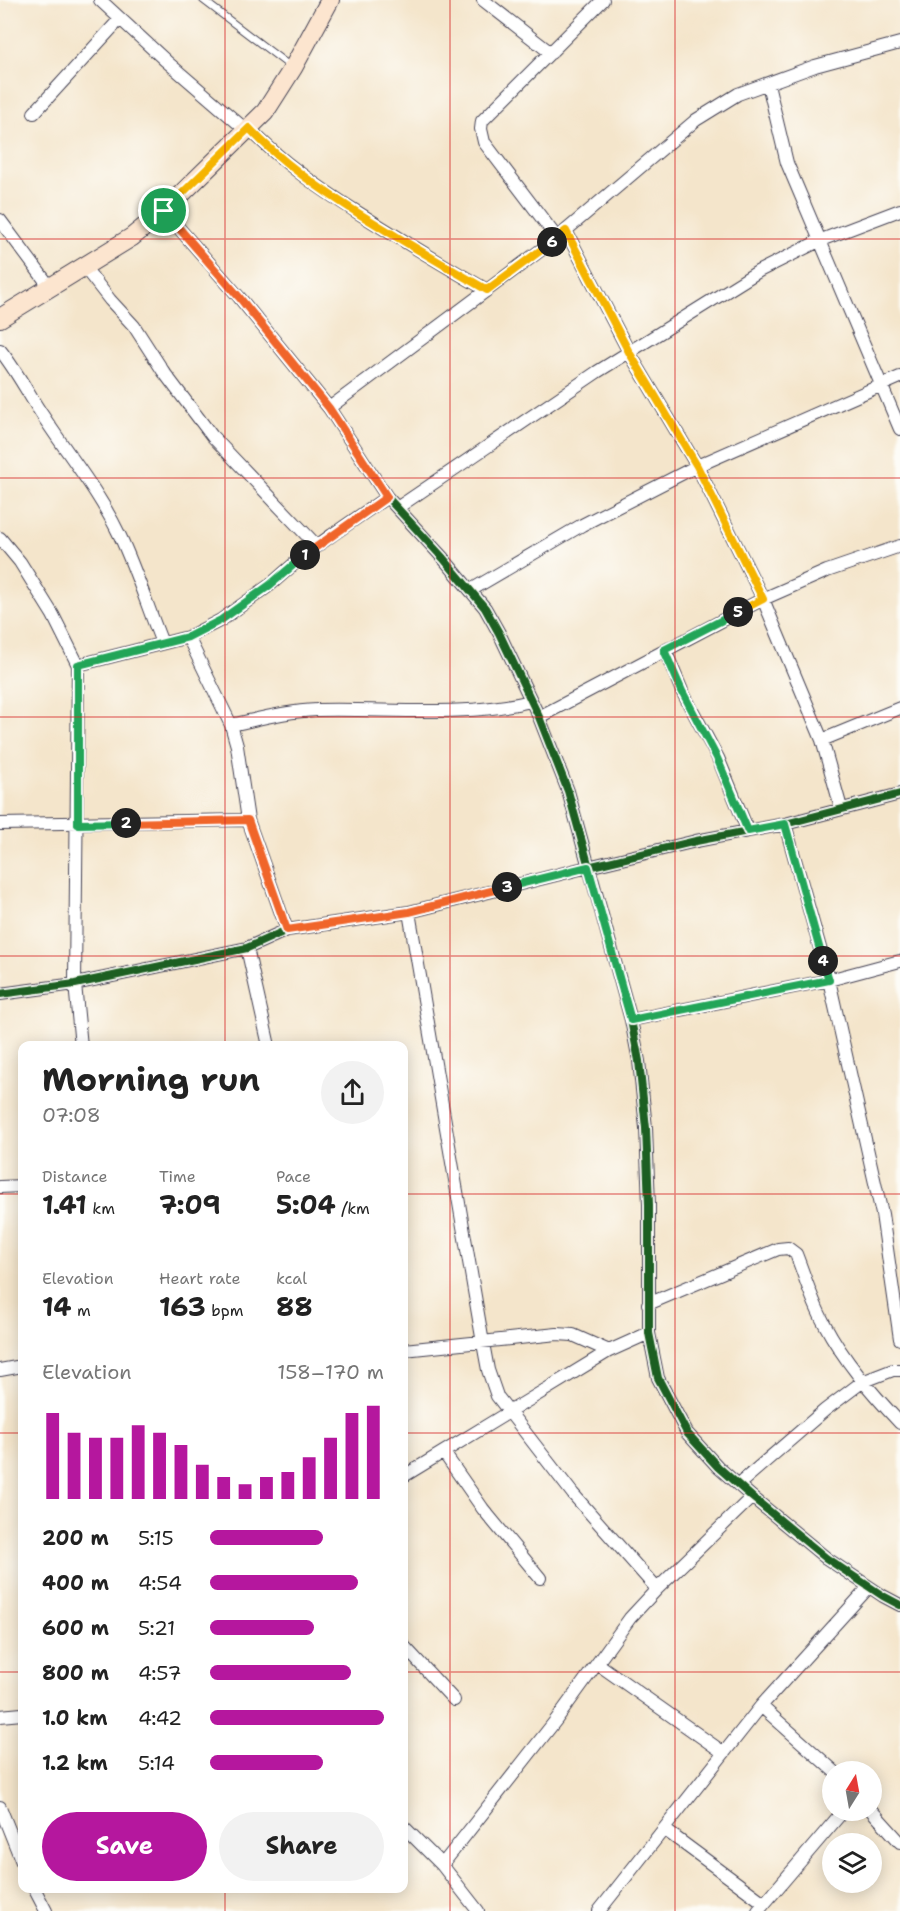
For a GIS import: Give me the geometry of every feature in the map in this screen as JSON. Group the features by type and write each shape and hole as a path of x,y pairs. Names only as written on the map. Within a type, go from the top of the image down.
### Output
{"street":[{"path":"100,0 299,174 408,244 487,290"},
{"path":"0,318 86,268 132,237 164,211 264,112 293,68 330,0"},
{"path":"483,0 550,53"},
{"path":"603,0 482,121 484,142 562,234 697,466 763,599 822,740 841,808"},
{"path":"34,113 120,19"},
{"path":"329,408 562,234 696,120 738,94 815,66 900,43"},
{"path":"768,84 787,163 900,429"},
{"path":"397,508 629,352 759,271 821,240 900,210"},
{"path":"164,211 239,297 329,408 387,497 485,608 539,717 568,791 631,1020 639,1061 646,1128 649,1205 648,1333 658,1378 687,1433 738,1485 826,1558 900,1605"},
{"path":"0,220 50,287"},
{"path":"86,268 148,345 163,370 212,436 317,546"},
{"path":"0,350 19,375 42,415 104,505 120,537 162,643"},
{"path":"471,590 582,525 697,466 900,377"},
{"path":"78,665 188,637 221,620 262,591 317,546 387,497"},
{"path":"0,538 20,562 53,615 78,665 75,984 81,1041"},
{"path":"539,717 763,599 828,571 900,546"},
{"path":"188,637 231,725 237,746 248,820 287,930"},
{"path":"664,650 682,691 717,758 748,831"},
{"path":"231,725 293,712 315,710 404,712 479,710 531,701"},
{"path":"822,740 900,708"},
{"path":"0,994 75,984 247,948 287,930 409,912 588,867 785,824 900,794"},
{"path":"0,824 248,820"},
{"path":"785,824 829,980 882,1214 900,1339"},
{"path":"409,912 483,1343 488,1370 497,1396 573,1494 657,1589"},
{"path":"247,948 268,1041"},
{"path":"631,1020 829,980 900,961"},
{"path":"0,1187 18,1186"},
{"path":"648,1305 778,1249 788,1248 796,1254 823,1322 862,1382 900,1423"},
{"path":"408,1474 609,1351 648,1333"},
{"path":"408,1350 557,1334 573,1335 609,1351"},
{"path":"0,1370 18,1367"},
{"path":"738,1485 825,1410 862,1382 893,1370 900,1370"},
{"path":"444,1453 483,1509 540,1578"},
{"path":"442,1865 598,1664 630,1618 752,1497"},
{"path":"599,1911 761,1706 869,1587"},
{"path":"408,1650 454,1700"},
{"path":"598,1664 724,1753"},
{"path":"761,1706 823,1761"},
{"path":"0,1716 18,1714"},
{"path":"0,1807 18,1852"},
{"path":"664,1829 761,1907 835,1821"},
{"path":"881,1821 900,1842"},
{"path":"408,1831 442,1865 478,1911"},
{"path":"37,1893 46,1911"}],"lane":[{"path":"203,0 293,68"}],"cycle path":[{"path":"164,211 239,297 329,408 387,497 485,608 539,717 568,791 631,1020 639,1061 646,1128 649,1205 649,1333 658,1378 687,1433 718,1467 826,1558 900,1605"},
{"path":"0,994 75,984 247,948 287,930 409,912 696,841 785,824 900,794"}],"route":[{"path":"249,128 268,148 299,174 408,244 487,290 566,231 629,352 697,466 763,599 664,650 682,691 717,758 748,831 785,824 829,980 631,1020 588,867 409,912 287,930 248,820 78,824 78,665 188,637 221,620 270,585 303,556 387,497 329,408 239,297 164,211 249,128"}]}
